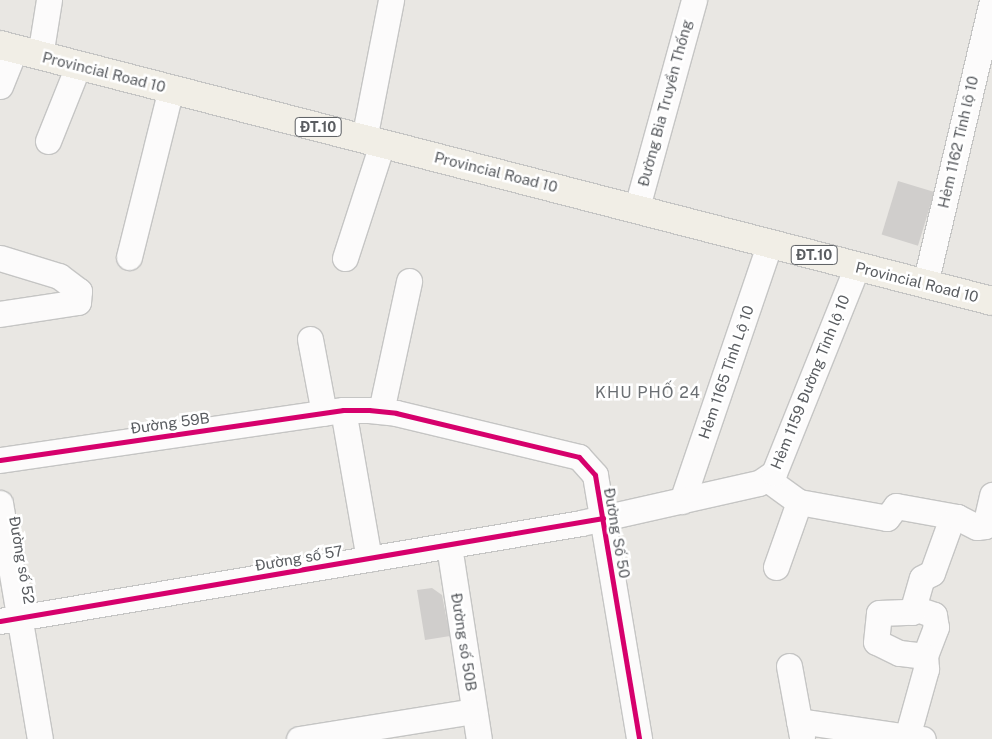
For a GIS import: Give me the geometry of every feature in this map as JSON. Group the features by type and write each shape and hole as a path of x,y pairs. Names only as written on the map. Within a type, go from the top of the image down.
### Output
{"main road":[{"name":"Provincial Road 10","path":"18,50 373,142 637,207 857,267 992,301"}],"street":[{"path":"0,86 18,50 49,0"},
{"path":"345,258 373,142 391,0"},
{"name":"Đường Bia Truyền Thống","path":"637,207 694,0"},
{"name":"Hẻm 1162 Tỉnh lộ 10","path":"925,284 992,0"},
{"path":"48,141 78,66"},
{"path":"129,257 171,89"},
{"name":"Hẻm 1165 Tỉnh Lộ 10","path":"682,501 770,243"},
{"path":"0,258 59,276 79,292 78,302 0,314"},
{"name":"Hẻm 1159 Đường Tỉnh lộ 10","path":"603,518 682,501 767,479 774,473 857,267"},
{"path":"381,411 409,281"},
{"path":"310,339 334,412 368,559"},
{"name":"Đường Số 50","path":"334,412 381,411 579,457 595,475 639,739"},
{"name":"Đường 59B","path":"0,460 334,412"},
{"path":"767,479 799,502 887,518 896,506 957,518 982,528 992,495"},
{"path":"776,567 799,502"},
{"name":"Đường số 52","path":"0,503 10,620 40,739"},
{"name":"Đường số 57","path":"10,620 603,518"},
{"path":"925,656 899,653 876,642 878,613 907,613 914,608 922,578 932,573 945,535 957,518"},
{"name":"Đường số 50B","path":"449,546 479,739"},
{"path":"789,666 801,730 915,738 926,669 925,656 936,627 934,615 914,608"},
{"path":"299,739 474,711"}],"building":[{"path":"898,181 934,192 918,246 882,235"},
{"path":"432,588 442,595 450,636 425,640 417,590"}],"cycle path":[{"path":"0,460 343,410 396,413 579,457 595,475 639,739"},
{"path":"0,621 603,518"}],"district":[{"name":"KHU PHỐ 24","path":"648,393"}]}
